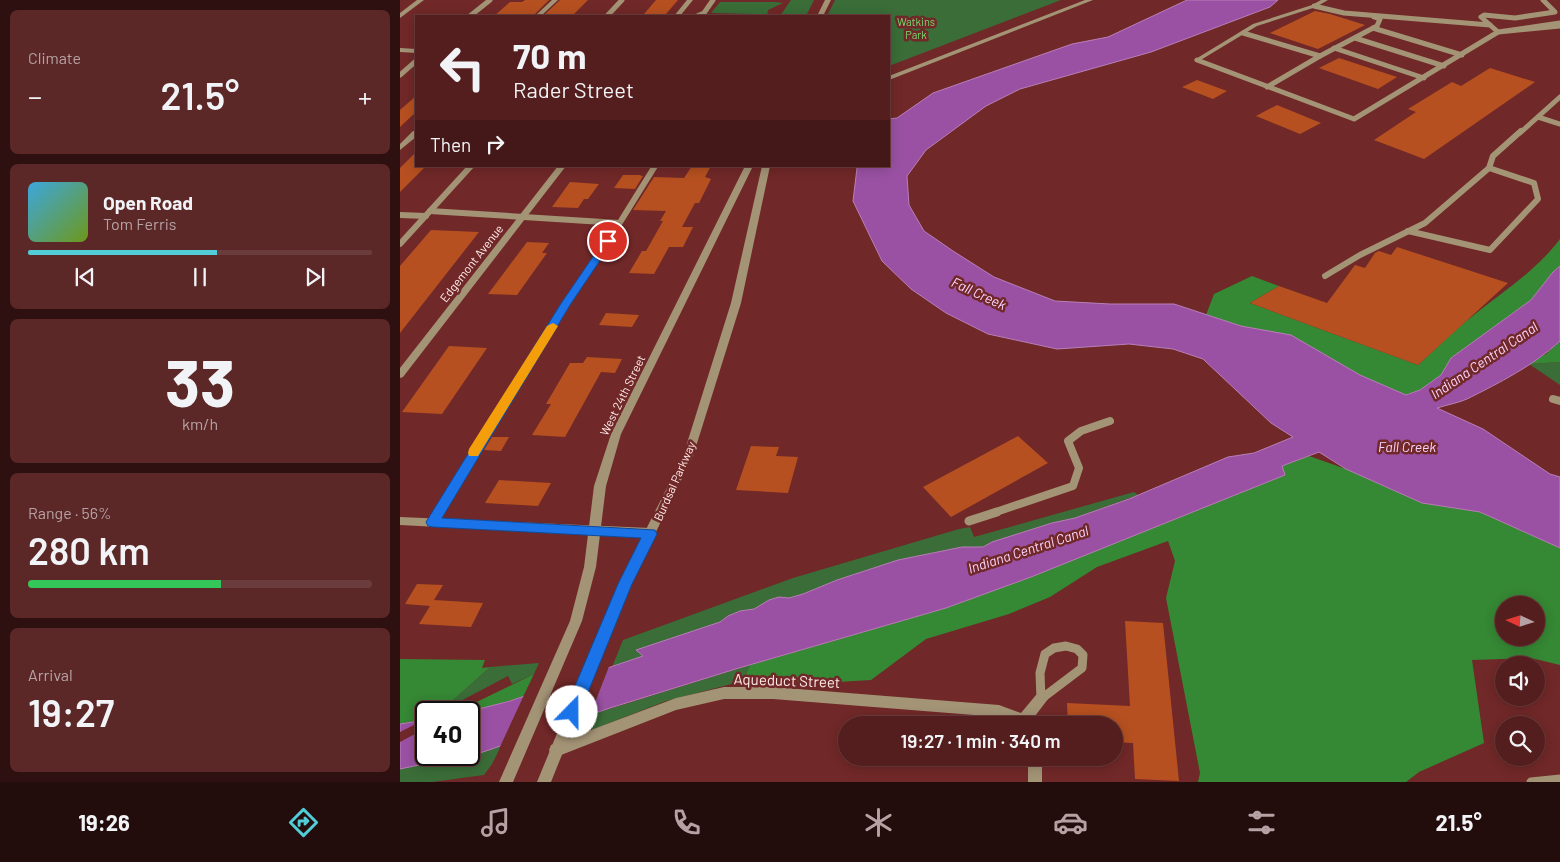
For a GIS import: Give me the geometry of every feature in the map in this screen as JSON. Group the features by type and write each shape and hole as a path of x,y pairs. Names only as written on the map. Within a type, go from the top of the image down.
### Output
{"street":[{"path":"400,16 421,0"},
{"path":"539,15 555,0"},
{"path":"678,15 690,0"},
{"path":"820,15 828,0"},
{"path":"890,78 1090,0"},
{"path":"1197,60 1255,25 1314,6 1324,0"},
{"path":"400,50 415,51"},
{"path":"400,148 415,134"},
{"name":"Edgemont Avenue","path":"400,375 561,167"},
{"name":"West 24th Street","path":"506,782 576,621 590,567 594,530 605,467 623,416 685,297 749,167"},
{"name":"Burdsal Parkway","path":"544,782 625,584 684,464 711,385 740,287 766,167"},
{"path":"400,521 650,534"},
{"name":"Aqueduct Street","path":"556,750 676,704 724,694 773,693 999,710 1012,716"},
{"path":"1029,716 1041,699"},
{"path":"1035,766 1035,782"}],"lane":[{"path":"471,15 490,0"},
{"path":"608,15 622,0"},
{"path":"699,15 704,13 713,0"},
{"path":"1498,32 1480,17 1484,15 1515,18 1555,12 1543,0"},
{"path":"1314,6 1344,13 1371,16 1490,25"},
{"path":"1371,16 1380,19 1391,18"},
{"path":"1267,87 1334,48 1377,26 1380,19"},
{"path":"1197,60 1354,119 1498,32 1560,24"},
{"path":"1373,28 1462,55"},
{"path":"1243,33 1320,56"},
{"path":"1355,38 1444,66"},
{"path":"1334,48 1424,78"},
{"path":"400,75 415,62"},
{"path":"1325,276 1360,255 1425,222 1489,168 1493,156 1560,97"},
{"path":"1538,117 1560,124"},
{"path":"400,244 470,167"},
{"path":"433,522 565,305 654,167"},
{"path":"1408,231 1490,250 1538,199 1534,183 1489,168"},
{"path":"400,214 428,213 619,223"},
{"path":"969,521 1073,486 1079,468 1068,441 1081,431 1110,421"},
{"path":"1066,646 1077,649 1083,655 1082,668 1041,699 1040,673 1045,654 1054,648 1066,646"},
{"path":"1532,782 1560,779"}],"green space":[{"path":"791,0 814,0 806,15 781,15"},
{"name":"Watkins Park","path":"835,0 1061,0 890,66 890,15 828,15"},
{"path":"720,2 783,3 768,10 767,15 711,13"},
{"path":"1560,239 1560,266 1531,300 1451,358 1441,375 1420,390 1405,395 1241,326 1206,315 1214,294 1252,276 1279,286 1250,303 1418,365 1463,323 1529,272"},
{"path":"1560,341 1560,362 1529,364 1546,354"},
{"path":"1560,362 1560,385 1529,364"},
{"path":"1309,456 1346,469 1422,503 1480,512 1560,548 1560,665 1545,661 1545,656 1495,656 1495,659 1472,660 1484,743 1419,772 1406,782 1198,782 1200,773 1166,598 1175,561 1168,541 1097,567 1050,597 1009,614 926,639 871,680 838,682 743,681 750,665 946,608 1031,577 1285,475 1282,466"},
{"path":"1134,492 1138,495 1075,518 1052,523 992,542 983,547 962,547 898,560 837,580 803,594 789,598 779,597 769,600 754,609 740,611 728,616 720,622 637,650 643,656 612,667 623,640 793,578 959,529 970,527 974,537"},
{"path":"400,659 485,660 482,668 490,667 452,701 415,701 415,721 400,724"},
{"path":"539,663 534,674 512,684 508,676 461,701 452,701 490,667"},
{"path":"750,665 743,681 666,701 594,729 589,729 589,722 593,714"},
{"path":"534,674 523,697 480,709 479,701"},
{"path":"501,746 484,775 432,782 400,782 400,769 415,766 480,766 480,752"}],"water":[{"path":"1187,0 1278,0 1270,7 1151,52 1020,89 986,106 926,150 907,176 909,205 924,231 994,277 1055,301 1110,304 1174,304 1241,326 1291,335 1360,375 1406,395 1420,390 1441,375 1451,358 1531,300 1560,266 1560,341 1539,358 1503,380 1460,402 1437,408 1483,429 1550,474 1560,477 1560,548 1480,512 1422,503 1346,469 1319,452 1282,466 1285,475 1031,577 946,608 739,668 610,708 480,753 480,709 510,701 643,656 636,650 720,622 728,616 740,611 754,609 769,600 779,597 789,598 803,594 837,580 898,560 962,547 983,547 992,542 1052,523 1075,518 1129,499 1228,457 1254,453 1293,437 1271,423 1203,359 1173,349 1129,344 1057,349 988,334 946,313 911,289 882,261 853,201 857,168 890,167 890,119 897,118 933,93 1072,44 1108,37"},
{"path":"415,722 415,766 400,769 400,724"}],"pier":[{"path":"610,664 589,718 552,729 551,731 499,749 525,693"},
{"path":"415,724 415,734 400,742 400,732"}],"building":[{"path":"525,0 549,0 534,15 495,15 510,2 522,2"},
{"path":"560,0 588,0 573,15 544,15"},
{"path":"656,0 678,0 666,14 644,14"},
{"path":"1315,11 1365,25 1318,49 1270,33"},
{"path":"1339,58 1397,77 1378,89 1319,68"},
{"path":"1490,68 1535,82 1424,159 1374,140 1416,112 1408,109 1452,82 1461,86"},
{"path":"1197,80 1227,91 1213,99 1182,87"},
{"path":"415,97 415,113 400,127 400,110"},
{"path":"1277,105 1321,123 1300,134 1256,116"},
{"path":"415,153 415,167 425,167 400,192 400,168"},
{"path":"691,167 710,167 705,177 711,179 699,203 695,203 682,227 693,227 683,247 669,247 654,274 629,273 642,251 646,251 663,221 660,221 666,211 633,210 654,177 684,178"},
{"path":"623,175 643,176 635,189 614,188"},
{"path":"570,182 599,184 588,199 584,199 578,208 552,207"},
{"path":"431,230 479,232 400,333 400,266"},
{"path":"527,242 549,243 542,253 547,253 517,295 488,294"},
{"path":"1397,247 1508,283 1418,365 1250,303 1279,286 1327,303 1355,265 1365,268 1375,253 1379,251 1391,255"},
{"path":"606,313 639,315 632,327 599,325"},
{"path":"449,346 487,348 442,414 402,412"},
{"path":"587,357 622,359 615,373 601,372 565,437 532,435 551,404 546,404 570,363 583,363"},
{"path":"1018,436 1048,463 951,517 923,487"},
{"path":"492,437 509,437 501,451 484,450"},
{"path":"751,446 779,447 776,456 798,457 788,493 736,490"},
{"path":"499,480 551,483 538,506 485,503"},
{"path":"417,584 443,585 434,600 483,603 471,627 419,624 430,606 405,604"},
{"path":"1125,621 1163,623 1179,781 1135,779 1133,743 1123,742 1123,716 1068,716 1067,703 1130,706"}],"slow traffic":[{"path":"474,453 553,326"}],"route":[{"path":"572,712 625,584 650,534 433,522 565,305 608,241"}],"water label":[{"name":"Fall Creek","path":"979,293"},
{"name":"Indiana Central Canal","path":"1484,360"},
{"name":"Fall Creek","path":"1407,446"},
{"name":"Indiana Central Canal","path":"1028,549"}]}
